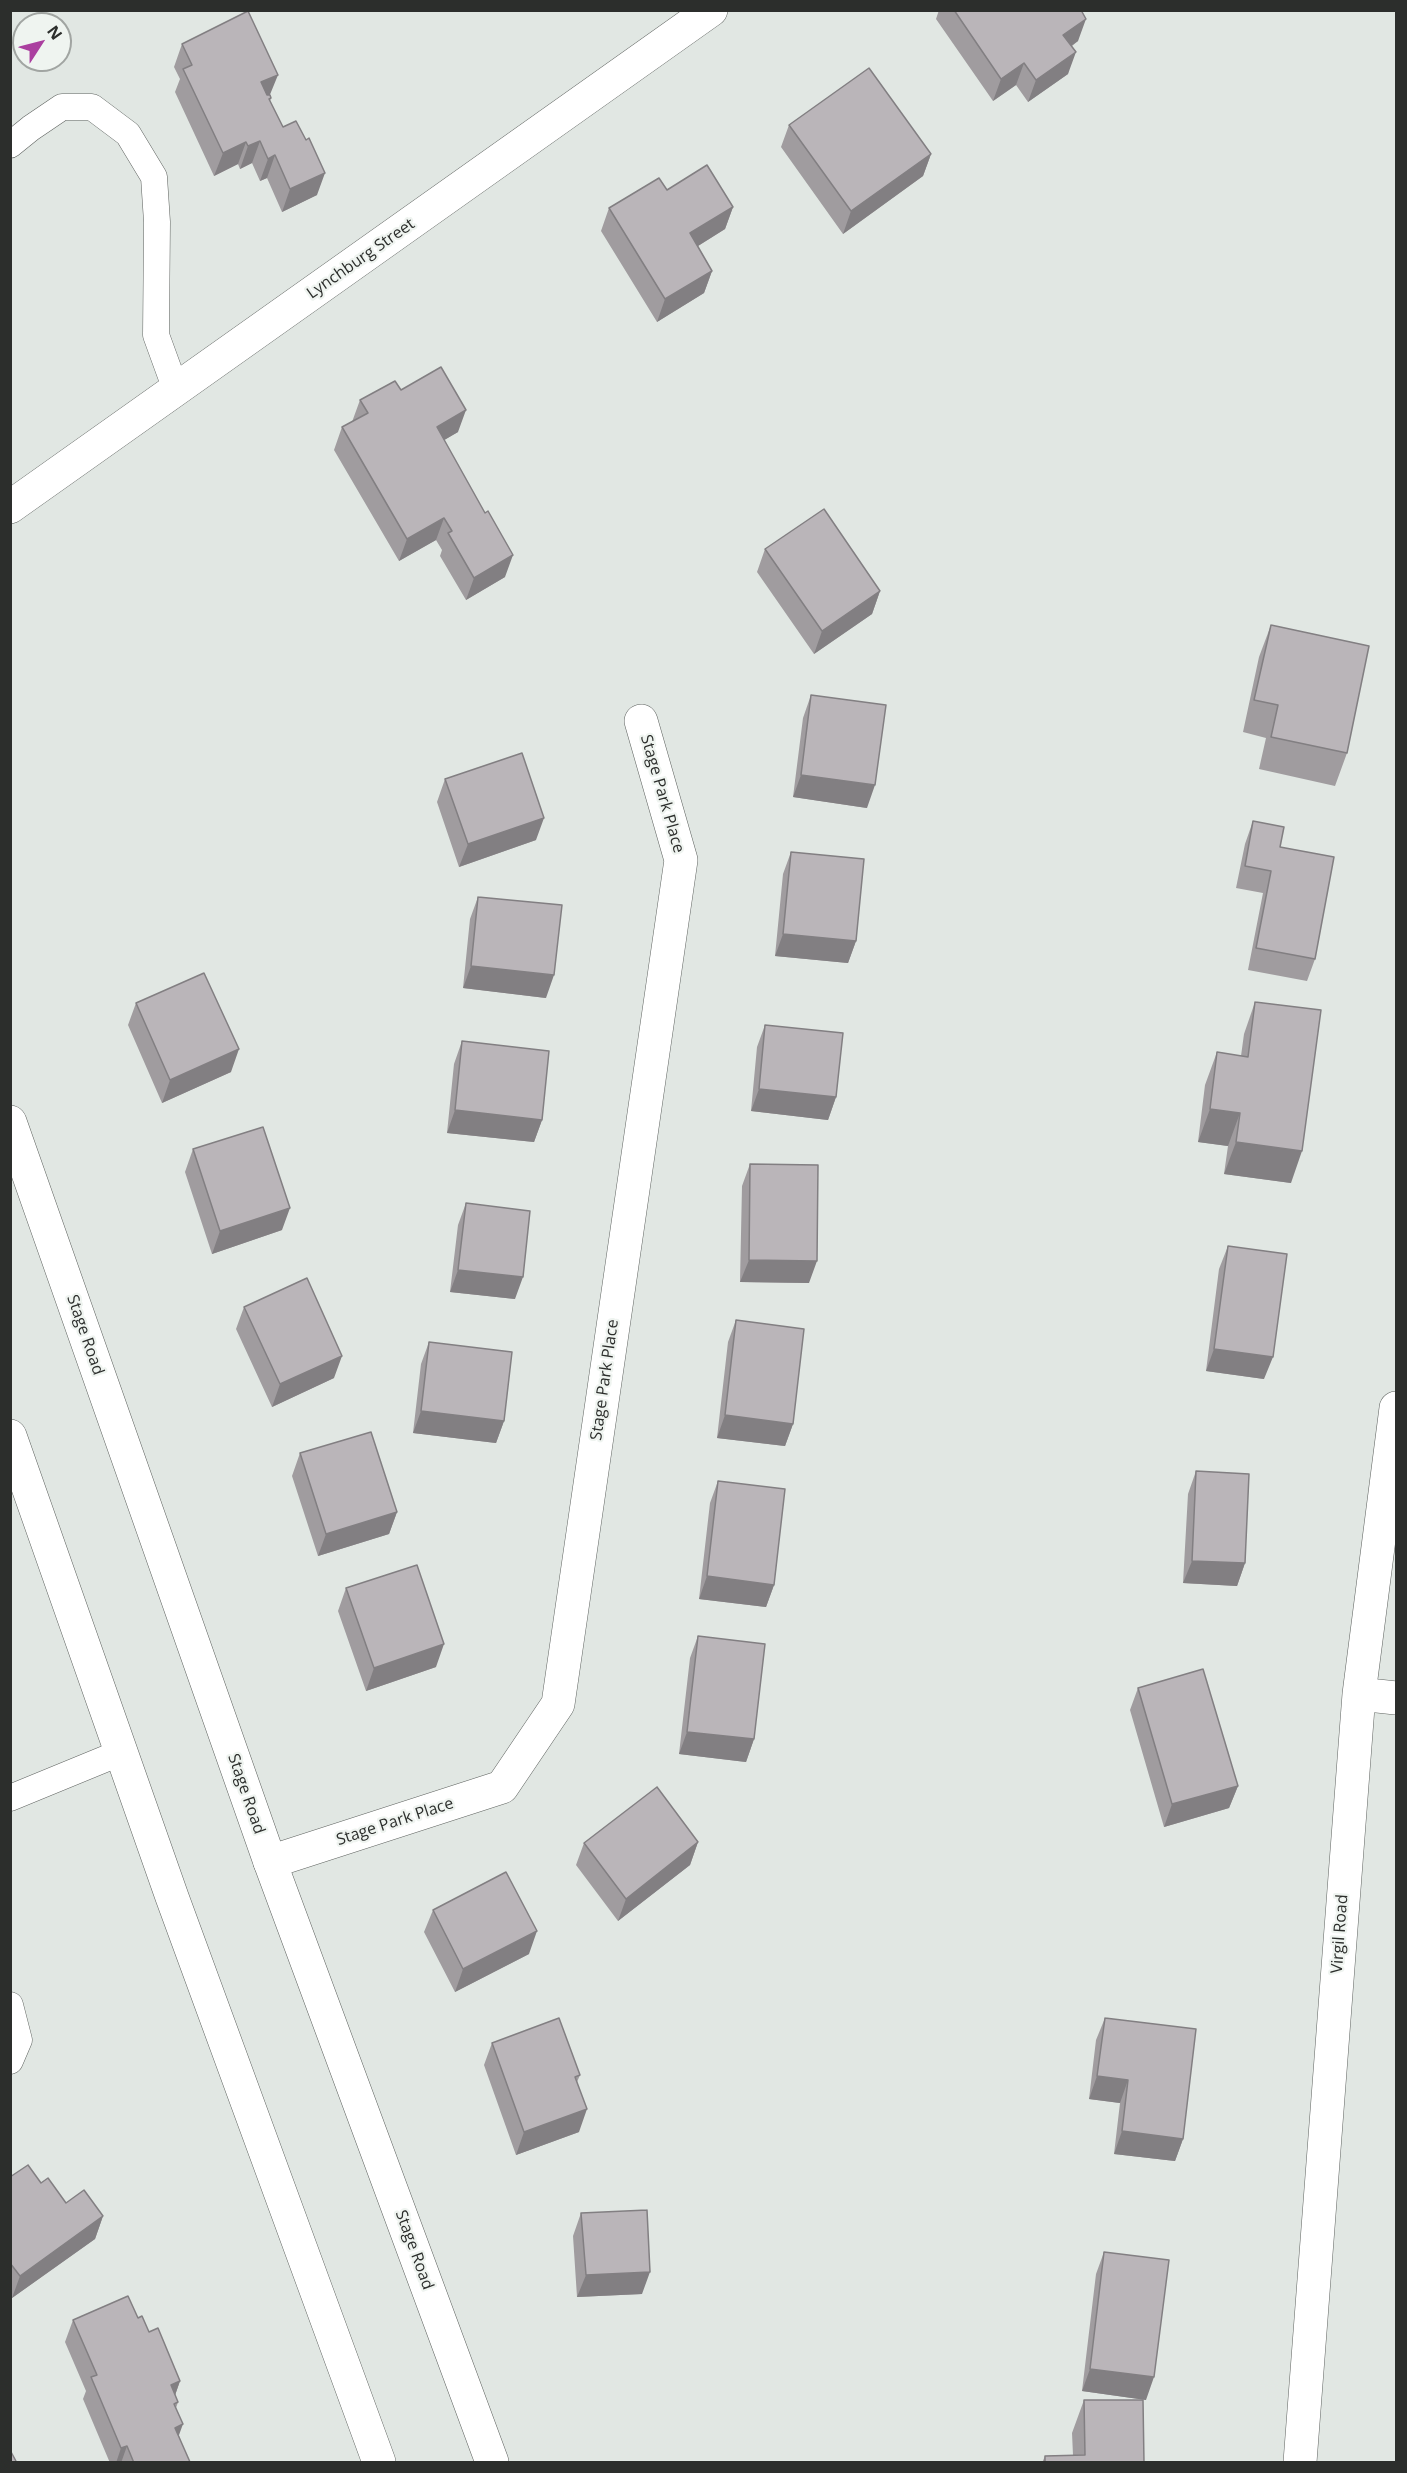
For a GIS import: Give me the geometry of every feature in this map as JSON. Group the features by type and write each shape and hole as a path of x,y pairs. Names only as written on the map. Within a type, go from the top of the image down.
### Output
{"street":[{"name":"Lynchburg Street","path":"10,507 711,10"},
{"name":"Stage Park Place","path":"270,1862 502,1787 558,1704 681,860 641,721"},
{"name":"Stage Road","path":"10,1122 270,1862 489,2462"},
{"name":"Virgil Road","path":"1300,2463 1359,1694 1396,1408"},
{"path":"10,1436 379,2463"},
{"path":"1359,1694 1396,1698"}],"lane":[{"path":"10,145 62,106 92,107 128,134 154,177 157,222 156,335 176,390"},
{"path":"10,1798 122,1752"},
{"path":"10,2005 19,2040 10,2061"}],"building":[{"path":"954,10 1081,10 1086,19 1063,35 1076,52 1036,80 1024,63 1001,79"},
{"path":"248,11 278,75 261,82 267,95 270,95 269,99 283,127 296,121 306,140 309,138 325,173 290,189 275,155 268,159 260,141 248,146 246,142 223,153 183,69 192,65 182,44"},
{"path":"869,68 931,154 851,211 789,125"},
{"path":"707,165 733,207 690,233 712,271 665,299 609,208 659,178 667,190"},
{"path":"441,367 466,410 437,427 485,513 488,511 513,555 474,578 448,533 452,531 444,518 407,539 342,427 368,413 360,400 395,381 401,390"},
{"path":"824,509 880,591 822,631 765,549"},
{"path":"1271,625 1369,646 1347,753 1271,737 1278,705 1254,700"},
{"path":"811,695 886,705 875,785 801,775"},
{"path":"522,753 544,818 468,844 445,779"},
{"path":"1253,821 1284,827 1280,847 1334,857 1315,959 1256,948 1271,871 1245,866"},
{"path":"791,852 864,859 856,941 783,934"},
{"path":"478,897 562,905 554,975 471,966"},
{"path":"204,973 239,1049 170,1080 136,1003"},
{"path":"1255,1002 1321,1010 1302,1151 1236,1142 1240,1113 1210,1109 1217,1052 1248,1057"},
{"path":"765,1025 843,1033 836,1097 759,1089"},
{"path":"462,1041 549,1051 542,1120 455,1110"},
{"path":"263,1127 290,1208 220,1231 193,1149"},
{"path":"750,1164 818,1165 817,1261 749,1260"},
{"path":"466,1203 530,1211 523,1277 458,1270"},
{"path":"1228,1246 1287,1254 1273,1357 1214,1349"},
{"path":"307,1278 342,1356 280,1384 244,1307"},
{"path":"736,1320 804,1329 793,1424 725,1415"},
{"path":"429,1342 512,1352 504,1421 421,1411"},
{"path":"371,1432 397,1512 326,1534 300,1453"},
{"path":"1196,1471 1249,1474 1245,1563 1192,1561"},
{"path":"718,1481 785,1489 774,1585 707,1576"},
{"path":"417,1565 444,1644 374,1668 346,1588"},
{"path":"698,1636 765,1644 754,1739 687,1732"},
{"path":"1203,1669 1238,1786 1172,1804 1138,1688"},
{"path":"657,1787 698,1842 626,1899 584,1843"},
{"path":"506,1872 537,1931 463,1969 433,1910"},
{"path":"559,2018 580,2075 575,2077 587,2109 524,2132 492,2043"},
{"path":"1105,2018 1196,2029 1183,2139 1122,2131 1128,2080 1097,2076"},
{"path":"28,2165 41,2183 48,2178 66,2203 84,2190 103,2216 20,2276 10,2263 10,2177"},
{"path":"647,2210 650,2272 586,2275 581,2213"},
{"path":"1104,2252 1169,2260 1154,2377 1090,2369"},
{"path":"128,2296 138,2318 142,2316 149,2332 158,2328 180,2381 171,2385 178,2402 174,2404 183,2424 175,2428 190,2462 134,2463 127,2446 121,2448 91,2377 97,2375 73,2320"},
{"path":"1084,2400 1143,2400 1144,2463 1045,2463 1045,2456 1085,2455"},
{"path":"10,2450 17,2463 10,2463"}]}
